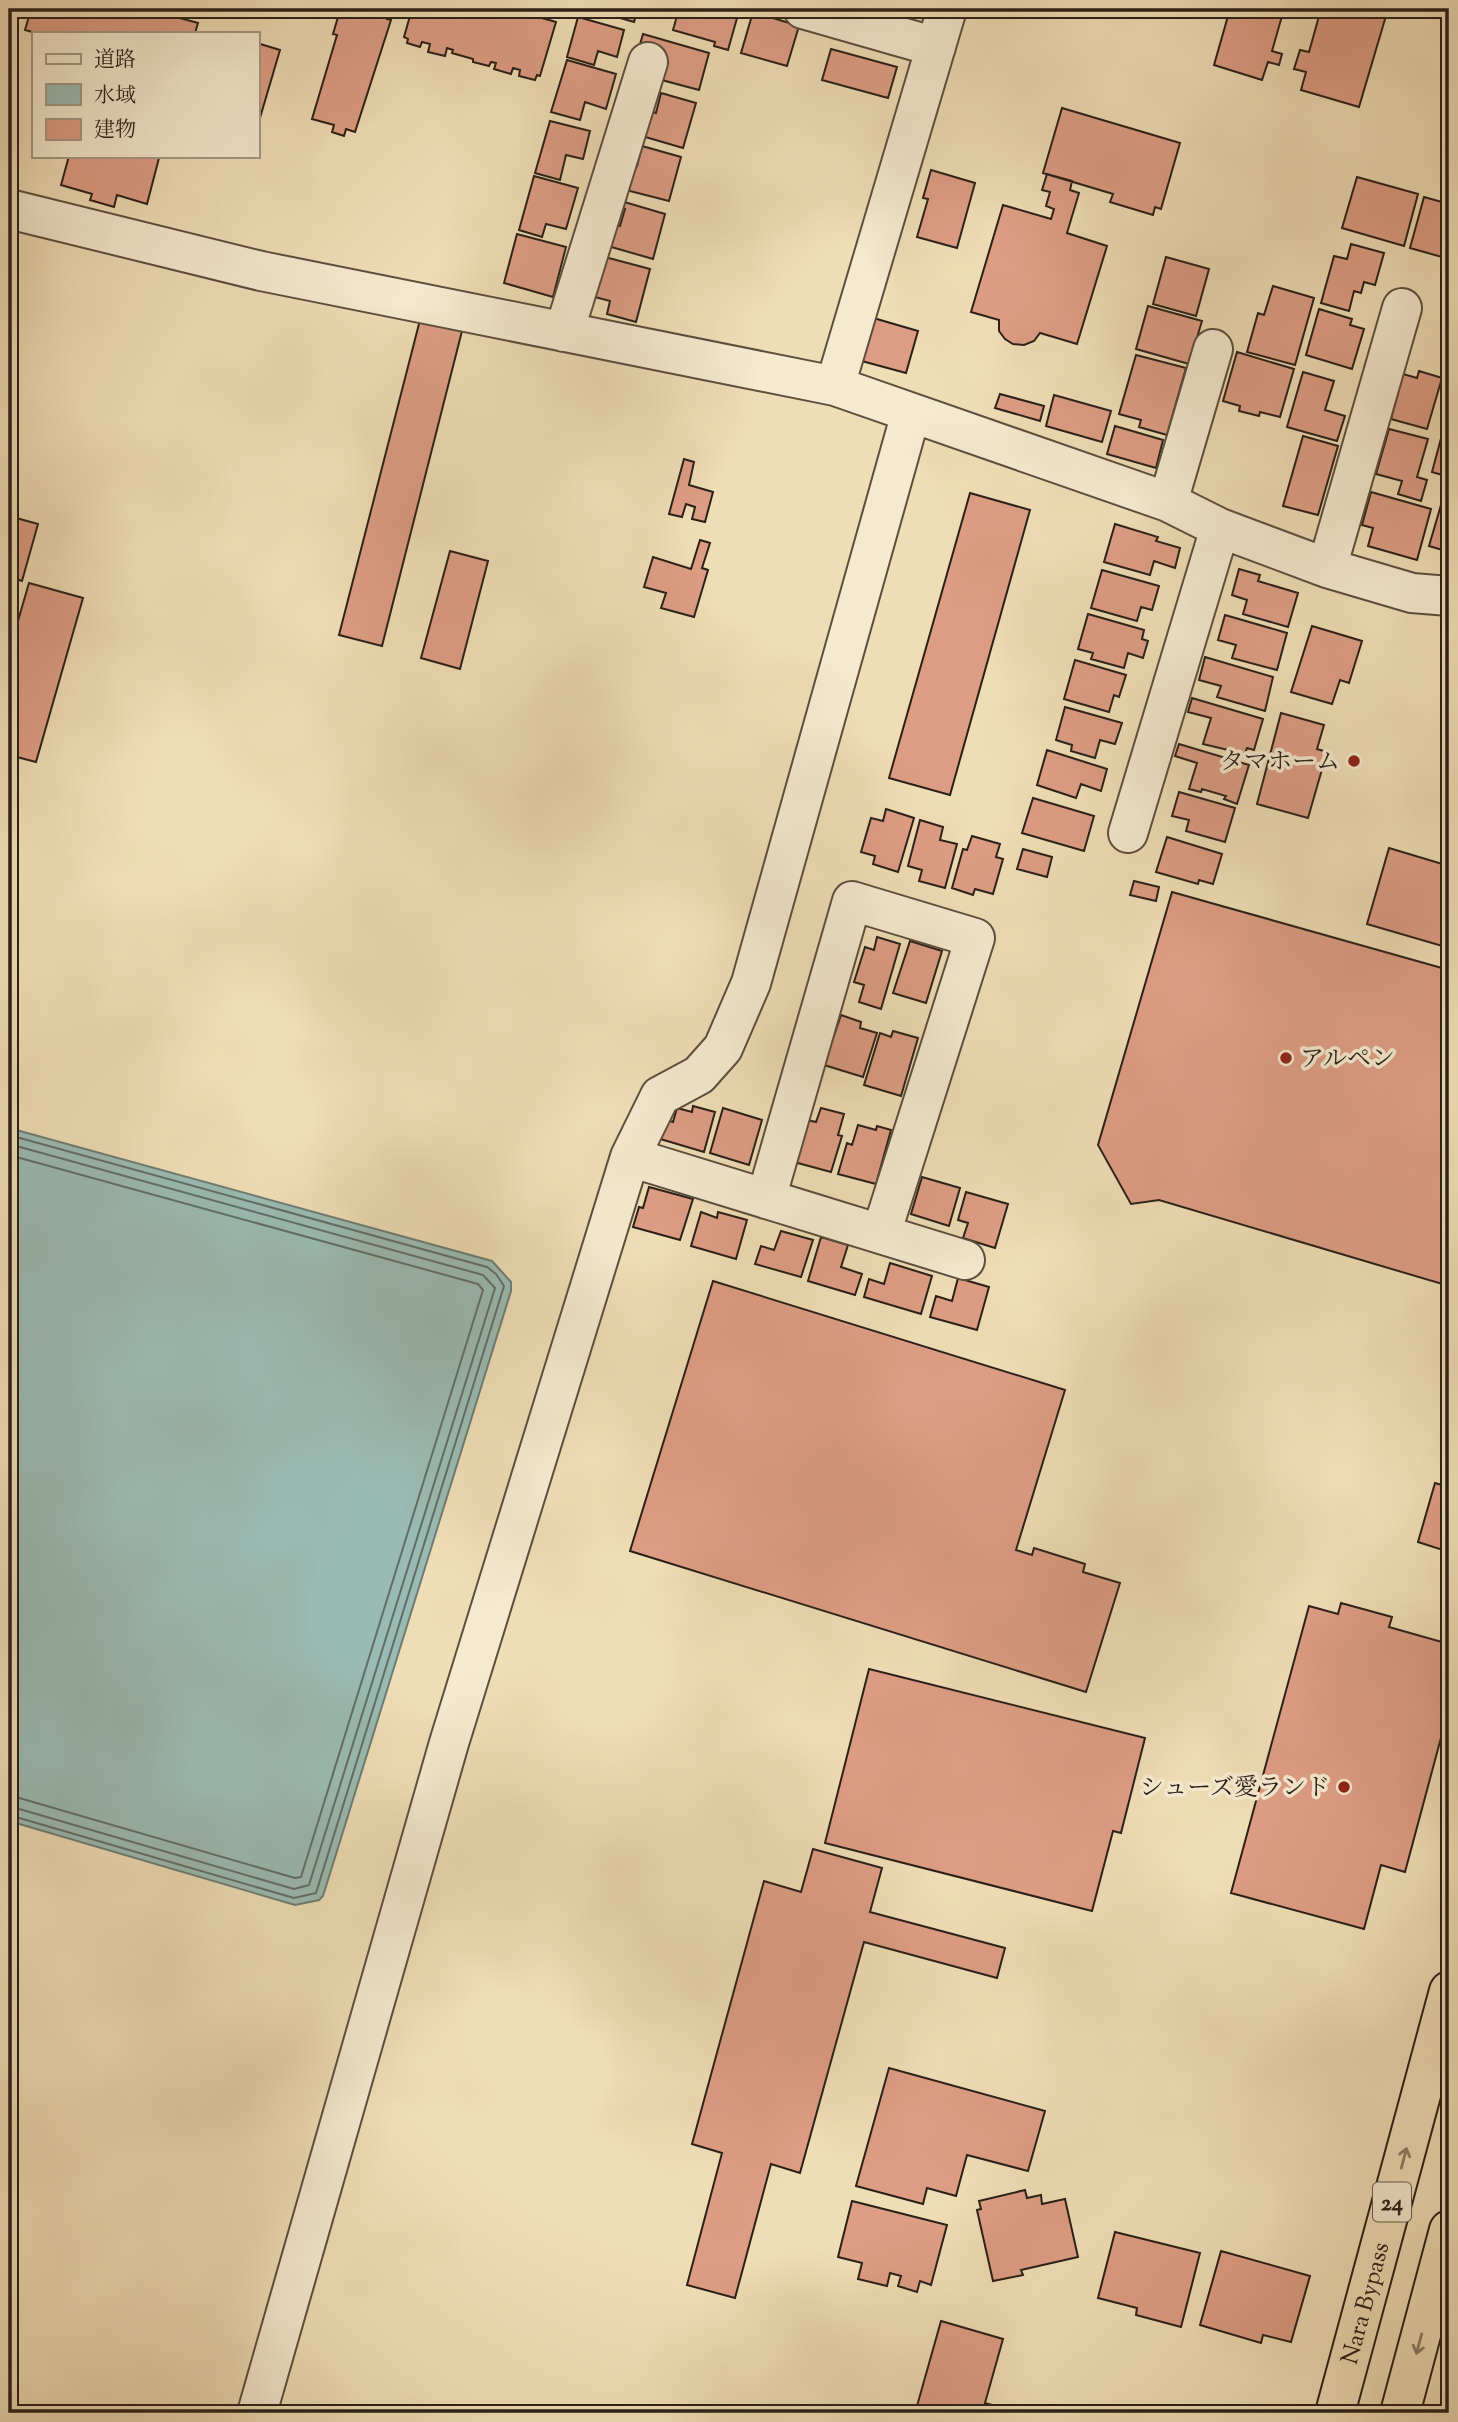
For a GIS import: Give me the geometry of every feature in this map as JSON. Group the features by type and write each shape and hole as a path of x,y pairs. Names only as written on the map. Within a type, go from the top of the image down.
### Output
{"highway":[{"name":"Nara Bypass","path":"1335,2413 1449,1992"},
{"path":"1401,2413 1449,2230"}],"street":[{"path":"803,9 936,47"},
{"path":"835,386 947,9"},
{"path":"564,332 648,62"},
{"path":"9,209 261,271 835,386 1167,502 1220,528 1327,568 1412,593 1449,596"},
{"path":"1327,568 1402,309"},
{"path":"1167,502 1213,349"},
{"path":"257,2413 449,1743 630,1157 660,1096 699,1075 723,1048 751,983 911,413"},
{"path":"1128,833 1220,528"},
{"path":"766,1199 852,901 975,938 881,1234"},
{"path":"630,1157 965,1260"}],"water":[{"path":"9,1128 492,1261 511,1282 511,1291 323,1896 319,1900 295,1905 9,1821"}],"building":[{"path":"31,9 147,9 198,23 195,32 25,30"},
{"path":"343,9 390,9 387,19 391,20 355,132 346,129 344,136 332,132 334,125 312,119 337,35 333,34"},
{"path":"412,9 510,9 556,22 540,76 537,75 535,80 519,76 520,70 513,68 511,74 494,69 496,63 491,62 489,66 473,62 473,59 452,53 453,50 447,48 445,56 428,52 430,44 422,42 420,47 407,43 408,39 404,37"},
{"path":"589,9 638,9 634,22"},
{"path":"679,9 739,11 728,50 714,46 715,42 673,30"},
{"path":"1230,9 1284,9 1272,51 1282,54 1279,65 1268,62 1262,80 1214,65"},
{"path":"1321,9 1388,9 1359,107 1301,90 1306,72 1294,69 1300,50 1309,52"},
{"path":"753,12 799,26 787,66 741,53"},
{"path":"578,17 624,30 617,57 598,51 594,65 567,57"},
{"path":"643,34 709,53 699,90 658,79 636,58"},
{"path":"259,44 280,50 259,121"},
{"path":"831,49 897,67 888,98 822,80"},
{"path":"567,60 616,74 606,109 585,102 580,120 551,112"},
{"path":"661,93 696,103 683,148 642,136 649,111 656,113"},
{"path":"1062,108 1180,143 1161,209 1155,207 1153,215 1110,202 1113,194 1043,173"},
{"path":"550,121 590,131 583,159 566,155 560,180 535,173"},
{"path":"642,146 681,157 669,201 626,190 633,165 637,166"},
{"path":"68,158 159,158 147,204 117,195 114,207 90,200 92,194 61,185"},
{"path":"931,170 975,183 957,248 917,237 928,199 923,198"},
{"path":"1047,174 1072,181 1070,190 1079,193 1067,233 1107,246 1077,344 1040,333 1034,341 1024,345 1013,344 999,331 999,320 971,312 1003,205 1051,219 1054,209 1046,206 1050,192 1042,190"},
{"path":"534,176 578,188 566,229 546,224 542,237 519,230"},
{"path":"1357,177 1418,194 1404,246 1342,228"},
{"path":"1424,197 1449,204 1449,259 1410,248"},
{"path":"621,201 665,214 653,259 608,246 613,224 620,226 625,209 619,207"},
{"path":"517,234 566,247 553,297 504,283"},
{"path":"1351,244 1384,253 1375,285 1364,282 1361,293 1354,291 1349,311 1321,303 1334,256 1347,259"},
{"path":"605,257 650,269 636,322 607,314 610,301 595,297"},
{"path":"1166,257 1209,269 1196,316 1153,304"},
{"path":"1273,286 1314,298 1295,365 1247,352 1258,313 1264,315"},
{"path":"1148,306 1202,321 1189,364 1136,349"},
{"path":"1319,309 1352,319 1350,325 1364,329 1352,369 1306,355"},
{"path":"870,317 918,331 906,373 858,360"},
{"path":"420,320 462,331 382,646 339,635"},
{"path":"1237,352 1294,369 1280,417 1239,411 1240,406 1223,401"},
{"path":"1136,355 1186,368 1167,435 1139,427 1141,420 1119,414"},
{"path":"1419,371 1442,378 1427,429 1391,419 1403,374 1417,378"},
{"path":"1303,372 1334,381 1325,410 1345,416 1337,441 1287,427"},
{"path":"1000,394 1044,406 1040,421 995,408"},
{"path":"1054,395 1111,411 1102,442 1046,426"},
{"path":"1447,416 1449,417 1449,477 1432,472"},
{"path":"1115,426 1163,440 1156,468 1107,454"},
{"path":"1389,429 1428,439 1417,477 1427,480 1421,501 1398,494 1402,481 1376,474"},
{"path":"1303,436 1338,446 1318,515 1283,506"},
{"path":"684,459 694,462 689,485 713,492 705,522 692,519 695,507 686,504 682,517 669,514"},
{"path":"1449,481 1449,552 1429,546"},
{"path":"1371,492 1431,509 1417,560 1368,546 1373,528 1362,525"},
{"path":"970,493 1030,510 950,795 889,778"},
{"path":"9,516 38,524 22,581 9,577"},
{"path":"1115,524 1158,537 1156,541 1180,548 1175,568 1154,561 1150,575 1104,562"},
{"path":"700,540 710,543 702,568 708,570 694,617 661,608 666,593 644,587 653,557 691,569"},
{"path":"450,551 488,561 460,669 421,658"},
{"path":"1239,569 1260,575 1258,581 1298,593 1288,627 1243,614 1247,600 1232,595"},
{"path":"1102,570 1159,586 1152,610 1141,607 1137,621 1091,608"},
{"path":"29,583 83,598 36,762 9,755 9,637 13,638"},
{"path":"1088,614 1144,630 1142,639 1148,641 1143,658 1128,653 1124,668 1091,659 1093,653 1078,649"},
{"path":"1225,615 1287,633 1277,670 1232,658 1236,645 1218,640"},
{"path":"1312,626 1362,641 1349,683 1340,680 1332,704 1291,692"},
{"path":"1205,657 1273,677 1265,711 1217,697 1221,686 1199,680"},
{"path":"1075,660 1126,675 1119,697 1114,695 1109,712 1064,699"},
{"path":"1192,698 1263,719 1254,750 1247,748 1245,754 1203,744 1211,718 1188,712"},
{"path":"1065,707 1122,723 1115,744 1100,740 1095,758 1071,751 1072,745 1056,740"},
{"path":"1281,713 1324,725 1317,749 1327,752 1308,818 1257,804"},
{"path":"1179,744 1249,765 1237,804 1224,799 1226,796 1202,789 1201,792 1189,789 1197,763 1175,756"},
{"path":"1047,750 1107,769 1101,791 1081,784 1076,798 1037,785"},
{"path":"1179,792 1235,808 1225,842 1186,831 1189,820 1172,816"},
{"path":"1033,798 1094,816 1084,851 1022,833"},
{"path":"886,809 914,818 898,872 873,864 875,856 861,852 871,818 883,821"},
{"path":"920,820 943,827 940,840 957,844 945,888 919,881 922,870 908,866"},
{"path":"972,836 1000,844 996,857 1003,859 993,894 975,889 973,895 952,888 963,849 967,850"},
{"path":"1167,837 1222,854 1213,884 1199,880 1198,884 1156,872"},
{"path":"1389,848 1449,866 1449,948 1367,924"},
{"path":"1023,849 1052,857 1047,877 1017,869"},
{"path":"1134,881 1159,887 1156,901 1130,895"},
{"name":"アルペン","path":"1172,892 1449,970 1449,1286 1159,1200 1131,1204 1098,1145"},
{"path":"877,937 900,944 881,1009 859,1002 864,985 854,982 865,947 874,950"},
{"path":"910,941 942,951 926,1003 893,993"},
{"path":"841,1015 861,1022 860,1028 877,1033 863,1077 824,1065"},
{"path":"893,1031 918,1038 901,1096 864,1085 880,1033 891,1037"},
{"path":"693,1106 715,1112 704,1152 657,1138 663,1119 673,1122 677,1108 692,1112"},
{"path":"723,1108 762,1120 749,1165 710,1153"},
{"path":"821,1108 844,1114 838,1135 842,1136 831,1172 794,1162 807,1120 816,1122"},
{"path":"858,1125 876,1130 877,1126 891,1130 876,1184 838,1174 847,1143 852,1145"},
{"path":"922,1177 960,1188 949,1226 911,1214"},
{"path":"649,1187 693,1199 680,1240 633,1227 639,1207 643,1208"},
{"path":"966,1192 1008,1204 995,1248 963,1238 968,1223 958,1220"},
{"path":"701,1212 717,1218 718,1212 747,1220 736,1259 691,1246"},
{"path":"781,1231 813,1240 801,1277 755,1264 761,1246 774,1250"},
{"path":"821,1237 848,1245 841,1267 862,1274 855,1295 808,1281"},
{"path":"890,1263 932,1276 921,1314 864,1297 869,1279 884,1284"},
{"path":"958,1278 989,1287 977,1330 930,1317 936,1296 952,1301"},
{"path":"713,1281 1065,1390 1016,1550 1032,1555 1034,1548 1085,1564 1083,1572 1120,1583 1086,1692 630,1551"},
{"path":"1435,1483 1449,1487 1449,1552 1418,1542"},
{"name":"シューズ愛ランド","path":"1341,1603 1392,1617 1389,1627 1449,1644 1449,1708 1405,1872 1381,1865 1364,1929 1231,1893 1309,1606 1338,1614"},
{"path":"869,1669 1145,1738 1121,1833 1113,1831 1092,1911 825,1843"},
{"path":"813,1849 882,1868 870,1912 1005,1948 997,1978 864,1942 800,2173 771,2164 735,2298 687,2285 722,2153 692,2144 764,1881 801,1892"},
{"path":"889,2068 1045,2111 1028,2171 967,2155 956,2196 927,2188 923,2204 856,2186"},
{"path":"1025,2190 1027,2198 1041,2195 1042,2204 1065,2199 1078,2257 1021,2270 1023,2275 993,2281 977,2210 981,2209 979,2201"},
{"path":"852,2201 947,2225 931,2285 920,2281 917,2292 898,2286 901,2276 890,2273 887,2286 858,2279 862,2263 838,2257"},
{"path":"1115,2232 1200,2253 1181,2327 1136,2315 1137,2308 1098,2298"},
{"path":"1221,2251 1310,2276 1291,2342 1263,2335 1261,2343 1200,2325"},
{"path":"941,2321 1003,2339 985,2403 999,2407 997,2413 940,2413 917,2406"}],"place":[{"name":"タマホーム","path":"1354,761"},
{"name":"アルペン","path":"1286,1058"},
{"name":"シューズ愛ランド","path":"1344,1787"}]}
